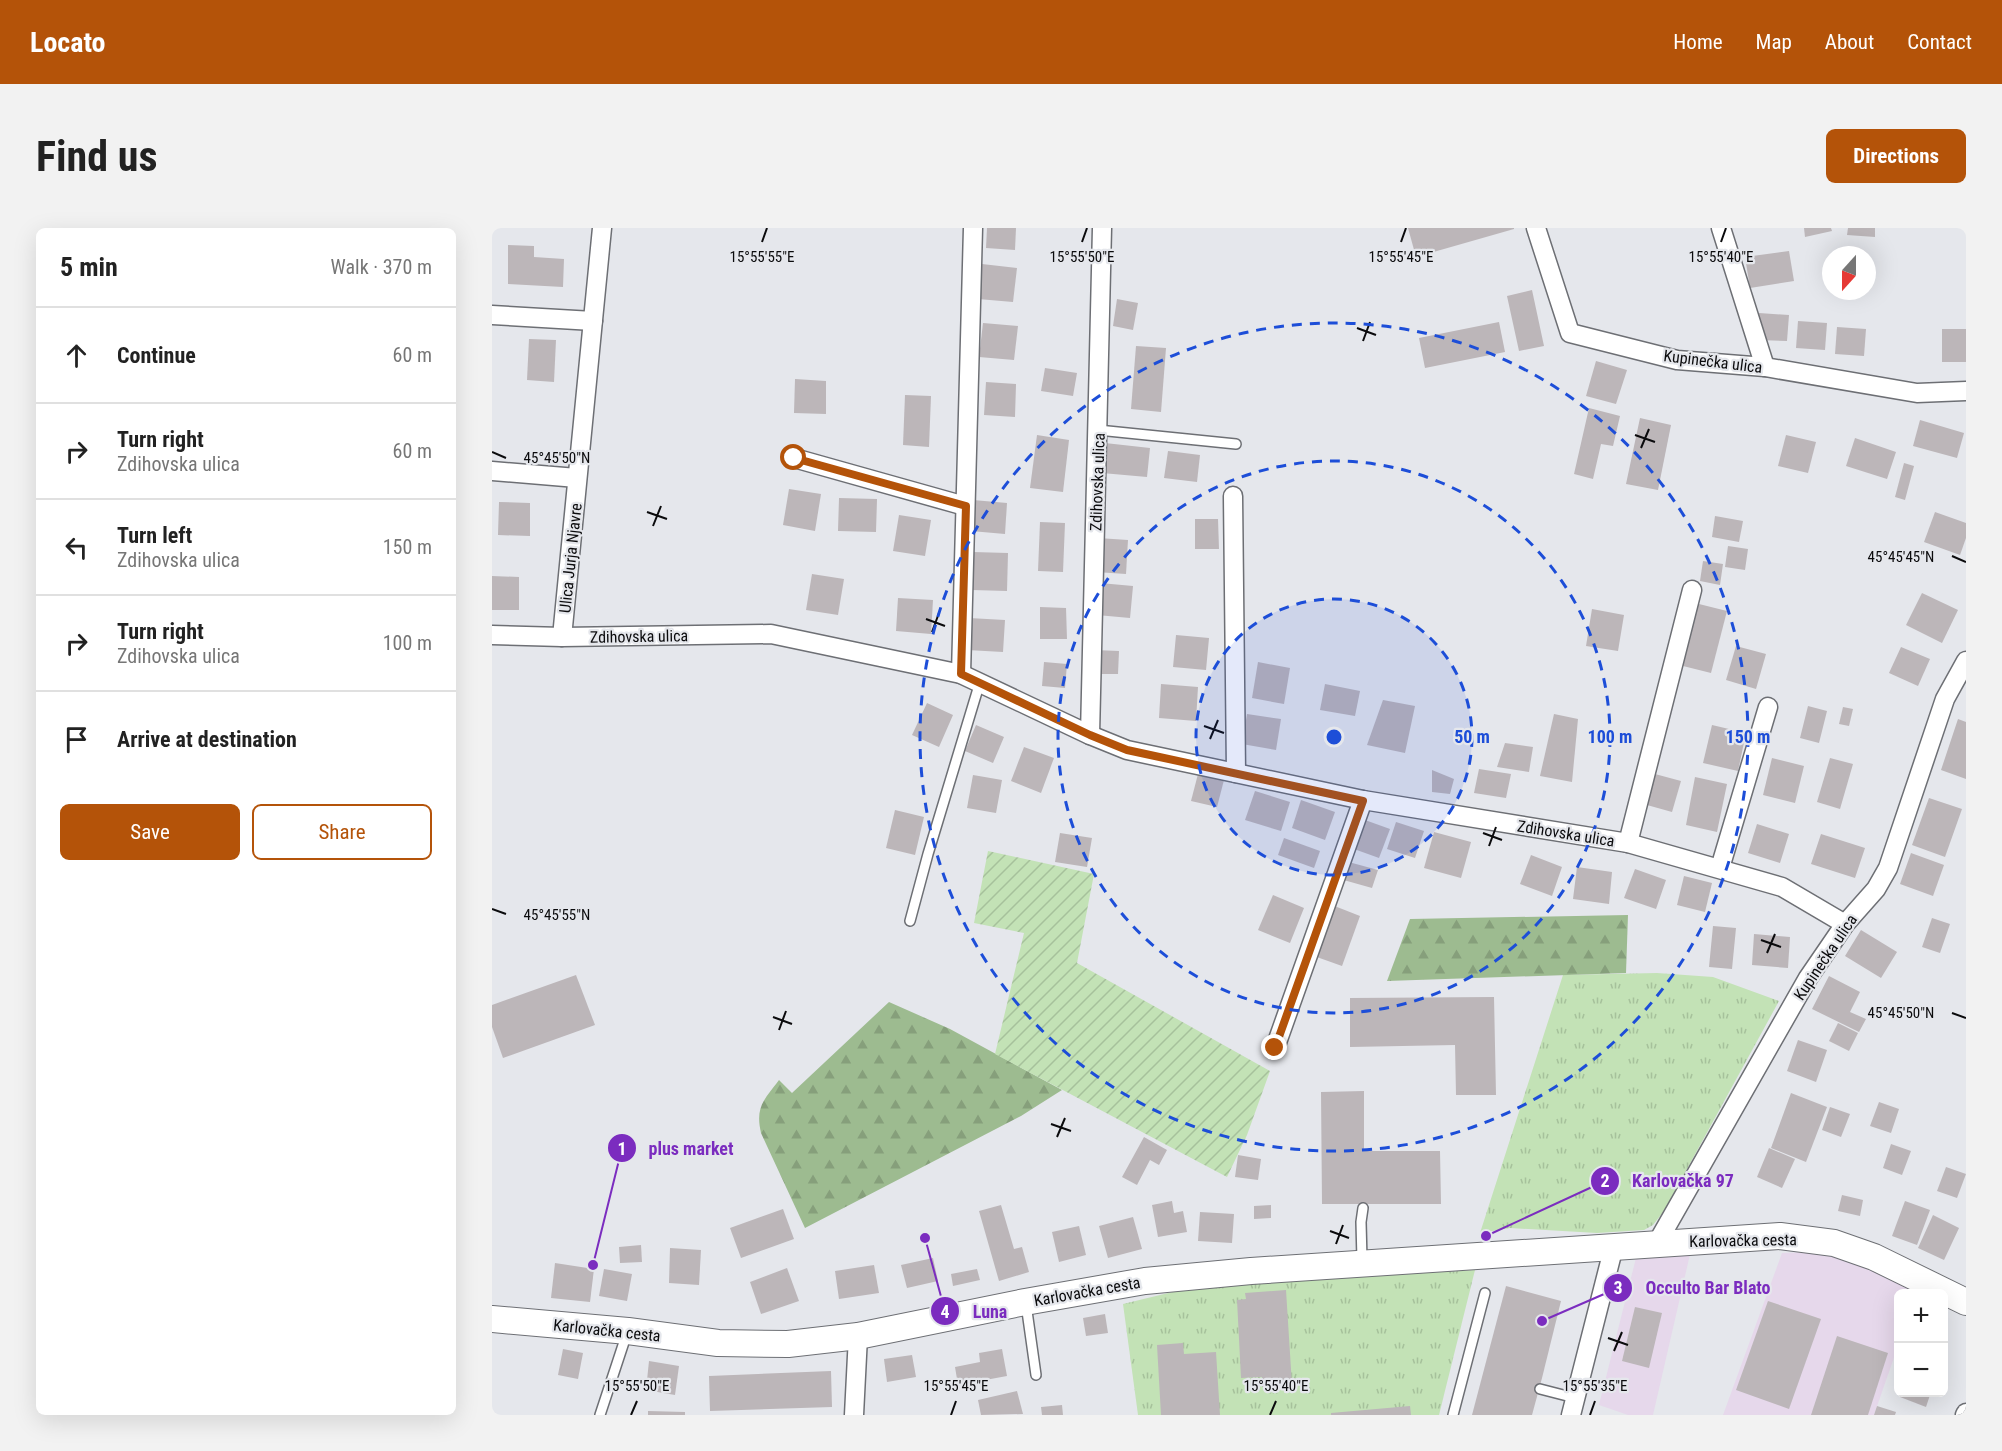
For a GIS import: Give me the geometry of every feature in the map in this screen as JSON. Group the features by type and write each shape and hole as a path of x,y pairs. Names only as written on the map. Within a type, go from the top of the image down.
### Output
{"street":[{"name":"Ulica Jurja Njavre","path":"562,637 602,228"},
{"path":"961,674 973,228"},
{"name":"Zdihovska ulica","path":"1090,735 1102,228"},
{"name":"Kupinečka ulica","path":"1536,228 1570,333 1677,360 1765,367 1917,393 1966,391"},
{"path":"1722,228 1765,367"},
{"path":"492,315 593,321"},
{"path":"794,458 966,506"},
{"path":"492,471 578,478"},
{"path":"1233,496 1236,772"},
{"name":"Zdihovska ulica","path":"1628,843 1692,590"},
{"name":"Zdihovska ulica","path":"492,635 562,637 771,634 800,639 961,674 1127,750 1363,801 1628,843 1720,868 1782,887 1845,924"},
{"name":"Kupinečka ulica","path":"1657,1243 1808,978 1845,924 1876,889 1888,868 1945,699 1966,661"},
{"path":"1720,868 1768,706"},
{"path":"1275,1048 1363,801"},
{"name":"Karlovačka cesta","path":"492,1319 628,1331 718,1343 788,1344 858,1336 1025,1302 1144,1281 1362,1263 1780,1236 1834,1243 1874,1257 1966,1302"},
{"path":"1573,1406 1614,1246"},
{"path":"854,1415 858,1336"}],"lane":[{"path":"1098,430 1236,444"},
{"path":"910,921 980,682"},
{"path":"1362,1263 1363,1208"},
{"path":"1453,1415 1485,1293"},
{"path":"1025,1302 1036,1375"},
{"path":"600,1415 628,1331"},
{"path":"1540,1389 1573,1406"}],"shaded area":[{"path":"1691,1250 1653,1415 1628,1415 1599,1405 1637,1254"},
{"path":"1782,1253 1831,1254 1920,1287 1919,1289 1894,1289 1894,1358 1874,1415 1723,1415"}],"green space":[{"path":"988,851 1094,874 1077,963 1270,1071 1247,1135 1227,1177 995,1054 1024,933 974,923"},
{"path":"1628,915 1626,973 1387,981 1410,919"},
{"path":"1657,973 1713,977 1779,1001 1664,1211 1653,1225 1644,1230 1597,1233 1510,1228 1480,1233 1563,975"},
{"path":"889,1002 950,1029 1062,1090 1021,1116 805,1228 761,1133 759,1117 762,1104 779,1080 792,1093"},
{"path":"1475,1270 1439,1415 1138,1415 1123,1304 1193,1287"}],"building":[{"path":"987,228 1016,228 1015,250 986,248"},
{"path":"1408,228 1514,228 1514,229 1416,257"},
{"path":"1804,228 1831,228 1832,231 1805,237"},
{"path":"1848,228 1875,228 1875,237 1847,235"},
{"path":"508,245 534,246 534,257 564,259 563,287 508,284"},
{"path":"1789,251 1794,281 1750,288 1745,257"},
{"path":"982,264 1017,268 1013,302 978,299"},
{"path":"1532,290 1544,346 1519,351 1507,296"},
{"path":"1117,299 1138,303 1133,330 1113,326"},
{"path":"1759,313 1789,315 1787,341 1758,340"},
{"path":"1798,321 1827,323 1825,350 1796,348"},
{"path":"1499,322 1505,352 1425,368 1419,338"},
{"path":"983,323 1018,326 1014,360 979,357"},
{"path":"1837,327 1866,329 1864,356 1835,354"},
{"path":"1942,329 1966,329 1966,362 1942,362"},
{"path":"529,339 556,340 554,382 527,380"},
{"path":"1136,346 1166,348 1161,412 1131,409"},
{"path":"1596,361 1627,370 1616,404 1586,396"},
{"path":"1045,368 1077,373 1073,396 1041,391"},
{"path":"795,379 826,381 826,414 794,413"},
{"path":"986,382 1016,384 1015,417 984,415"},
{"path":"905,395 931,396 929,447 903,445"},
{"path":"1589,408 1620,416 1613,446 1601,444 1593,479 1574,474"},
{"path":"1640,418 1671,425 1658,490 1626,484"},
{"path":"1920,420 1964,433 1957,458 1913,446"},
{"path":"1037,435 1069,440 1063,492 1030,488"},
{"path":"1786,435 1816,442 1808,473 1778,466"},
{"path":"1855,438 1896,452 1887,479 1846,466"},
{"path":"1105,443 1150,448 1147,477 1102,473"},
{"path":"1168,451 1200,455 1197,482 1164,478"},
{"path":"1904,463 1914,466 1905,500 1895,497"},
{"path":"789,489 821,494 815,531 783,525"},
{"path":"839,498 877,499 876,532 838,531"},
{"path":"973,500 1007,503 1005,534 971,531"},
{"path":"499,502 530,503 530,536 498,535"},
{"path":"1935,512 1966,523 1966,538 1960,555 1924,542"},
{"path":"899,515 931,520 925,556 893,551"},
{"path":"1715,516 1743,521 1739,542 1712,537"},
{"path":"1195,519 1218,519 1219,549 1195,549"},
{"path":"1040,522 1065,523 1063,572 1038,571"},
{"path":"1098,538 1128,540 1126,574 1096,572"},
{"path":"1728,546 1748,549 1745,570 1725,567"},
{"path":"973,552 1008,553 1007,591 972,590"},
{"path":"1703,561 1723,564 1720,585 1700,581"},
{"path":"812,574 844,579 838,615 806,610"},
{"path":"492,576 519,577 519,610 492,610"},
{"path":"1100,583 1133,586 1130,618 1097,615"},
{"path":"1922,593 1958,610 1942,643 1906,625"},
{"path":"898,598 933,600 931,634 896,631"},
{"path":"1695,603 1727,611 1711,673 1679,665"},
{"path":"1040,607 1066,608 1067,639 1040,639"},
{"path":"1592,609 1624,615 1618,651 1586,646"},
{"path":"969,618 1005,620 1003,652 967,650"},
{"path":"1176,635 1209,638 1206,670 1173,667"},
{"path":"1736,646 1766,654 1756,689 1726,680"},
{"path":"1901,647 1930,659 1918,686 1889,673"},
{"path":"1094,650 1119,651 1118,674 1093,674"},
{"path":"1044,662 1067,664 1065,688 1042,686"},
{"path":"1258,662 1290,668 1284,704 1252,698"},
{"path":"1161,684 1198,687 1196,721 1159,718"},
{"path":"1325,684 1360,691 1355,716 1320,710"},
{"path":"1383,700 1415,706 1405,753 1367,745"},
{"path":"927,703 953,715 939,747 912,735"},
{"path":"1808,706 1827,711 1819,743 1800,738"},
{"path":"1843,707 1853,709 1849,726 1839,724"},
{"path":"1247,714 1281,719 1276,750 1242,744"},
{"path":"1554,714 1578,719 1572,782 1540,776"},
{"path":"1958,719 1966,722 1966,779 1941,770"},
{"path":"976,725 1004,737 993,763 965,751"},
{"path":"1712,725 1746,733 1738,771 1703,763"},
{"path":"1505,743 1533,747 1529,772 1497,767"},
{"path":"1024,747 1054,758 1041,793 1011,781"},
{"path":"1772,758 1804,766 1795,803 1763,795"},
{"path":"1830,758 1853,764 1840,809 1817,802"},
{"path":"1479,769 1511,774 1506,798 1474,793"},
{"path":"1432,770 1454,779 1450,794 1432,792"},
{"path":"1198,774 1224,780 1217,807 1191,801"},
{"path":"1655,774 1681,781 1672,812 1647,805"},
{"path":"973,775 1002,780 996,813 967,808"},
{"path":"1695,777 1727,784 1717,832 1686,825"},
{"path":"1255,791 1290,802 1281,831 1245,820"},
{"path":"1929,798 1962,809 1945,857 1912,845"},
{"path":"1301,800 1335,812 1325,840 1292,828"},
{"path":"895,810 924,817 915,855 886,848"},
{"path":"1365,820 1390,829 1379,858 1354,849"},
{"path":"1396,822 1424,831 1415,858 1387,849"},
{"path":"1757,824 1789,834 1780,863 1748,853"},
{"path":"1434,832 1471,842 1461,878 1424,868"},
{"path":"1060,833 1092,838 1087,867 1055,862"},
{"path":"1821,834 1865,848 1855,878 1811,864"},
{"path":"1284,838 1320,851 1314,868 1278,855"},
{"path":"1911,853 1944,865 1933,896 1900,884"},
{"path":"1531,855 1562,867 1552,896 1520,884"},
{"path":"1345,861 1378,870 1372,888 1340,879"},
{"path":"1577,867 1612,872 1609,904 1573,899"},
{"path":"1635,869 1666,880 1656,909 1624,898"},
{"path":"1684,876 1712,883 1705,912 1677,905"},
{"path":"1273,895 1304,908 1290,943 1258,930"},
{"path":"1332,905 1360,916 1342,966 1314,956"},
{"path":"1932,918 1950,924 1940,953 1922,947"},
{"path":"1713,926 1736,928 1732,969 1709,967"},
{"path":"1861,930 1897,952 1881,978 1845,956"},
{"path":"1754,934 1790,937 1788,968 1752,965"},
{"path":"576,975 595,1025 503,1058 492,1027 492,1005"},
{"path":"1829,976 1860,992 1850,1012 1866,1019 1859,1032 1812,1009"},
{"path":"1494,997 1496,1095 1456,1095 1455,1045 1350,1047 1350,998"},
{"path":"1838,1023 1858,1033 1849,1051 1829,1041"},
{"path":"1798,1040 1827,1050 1816,1082 1787,1071"},
{"path":"1364,1091 1364,1151 1440,1151 1441,1204 1322,1204 1321,1092"},
{"path":"1791,1093 1827,1107 1806,1162 1771,1148"},
{"path":"1879,1102 1899,1109 1891,1133 1870,1126"},
{"path":"1830,1107 1850,1114 1841,1137 1822,1130"},
{"path":"1144,1137 1167,1150 1159,1165 1150,1160 1137,1185 1122,1177"},
{"path":"1891,1144 1911,1151 1902,1175 1883,1168"},
{"path":"1769,1148 1795,1159 1782,1188 1757,1177"},
{"path":"1238,1155 1261,1159 1258,1180 1235,1177"},
{"path":"1946,1167 1966,1174 1957,1198 1937,1191"},
{"path":"1842,1195 1863,1200 1860,1216 1838,1211"},
{"path":"1172,1201 1174,1213 1183,1211 1187,1232 1158,1237 1152,1205"},
{"path":"1905,1201 1930,1210 1917,1245 1892,1236"},
{"path":"1001,1205 1014,1249 1022,1247 1029,1272 999,1281 979,1211"},
{"path":"1271,1205 1271,1218 1254,1219 1254,1206"},
{"path":"783,1209 794,1239 741,1258 730,1228"},
{"path":"1200,1212 1234,1214 1232,1243 1198,1241"},
{"path":"1933,1215 1959,1228 1944,1260 1918,1248"},
{"path":"1133,1217 1142,1249 1108,1258 1099,1226"},
{"path":"1079,1226 1086,1255 1059,1262 1052,1232"},
{"path":"641,1245 642,1262 620,1263 619,1247"},
{"path":"670,1248 701,1250 699,1285 669,1283"},
{"path":"933,1258 938,1281 907,1288 901,1265"},
{"path":"555,1263 594,1269 590,1302 551,1298"},
{"path":"874,1265 879,1293 839,1299 835,1271"},
{"path":"787,1268 799,1301 761,1314 750,1282"},
{"path":"604,1269 632,1274 627,1301 599,1296"},
{"path":"977,1269 980,1280 953,1286 951,1274"},
{"path":"1506,1286 1561,1301 1542,1378 1532,1415 1472,1415"},
{"path":"1286,1290 1292,1385 1262,1387 1262,1377 1241,1378 1237,1300 1246,1299 1245,1293"},
{"path":"1768,1301 1821,1319 1789,1409 1736,1390"},
{"path":"1635,1307 1662,1313 1649,1368 1622,1361"},
{"path":"1105,1314 1108,1333 1086,1336 1083,1318"},
{"path":"1837,1336 1888,1353 1868,1415 1811,1415"},
{"path":"1183,1343 1184,1354 1216,1352 1220,1415 1161,1415 1157,1345"},
{"path":"563,1349 583,1353 578,1379 558,1375"},
{"path":"1002,1349 1007,1376 958,1385 955,1367 980,1362 979,1353"},
{"path":"912,1355 916,1377 887,1382 884,1359"},
{"path":"649,1361 679,1366 675,1395 646,1390"},
{"path":"831,1371 832,1407 710,1411 709,1376"},
{"path":"1017,1391 1023,1414 981,1415 978,1400"},
{"path":"1900,1397 1929,1397 1926,1407"},
{"path":"1062,1405 1063,1415 1042,1415 1041,1407"},
{"path":"1410,1406 1411,1415 1331,1415 1331,1413"},
{"path":"1877,1406 1896,1412 1895,1415 1874,1415"},
{"path":"648,1411 685,1412 685,1415 648,1415"}],"place":[{"name":"Karlovačka 97","path":"1486,1236"},
{"name":"Luna","path":"925,1238"},
{"name":"plus market","path":"593,1265"},
{"name":"Occulto Bar Blato","path":"1542,1321"}],"route":[{"path":"794,458 966,506 961,674 1127,750 1363,801 1275,1048"}]}
